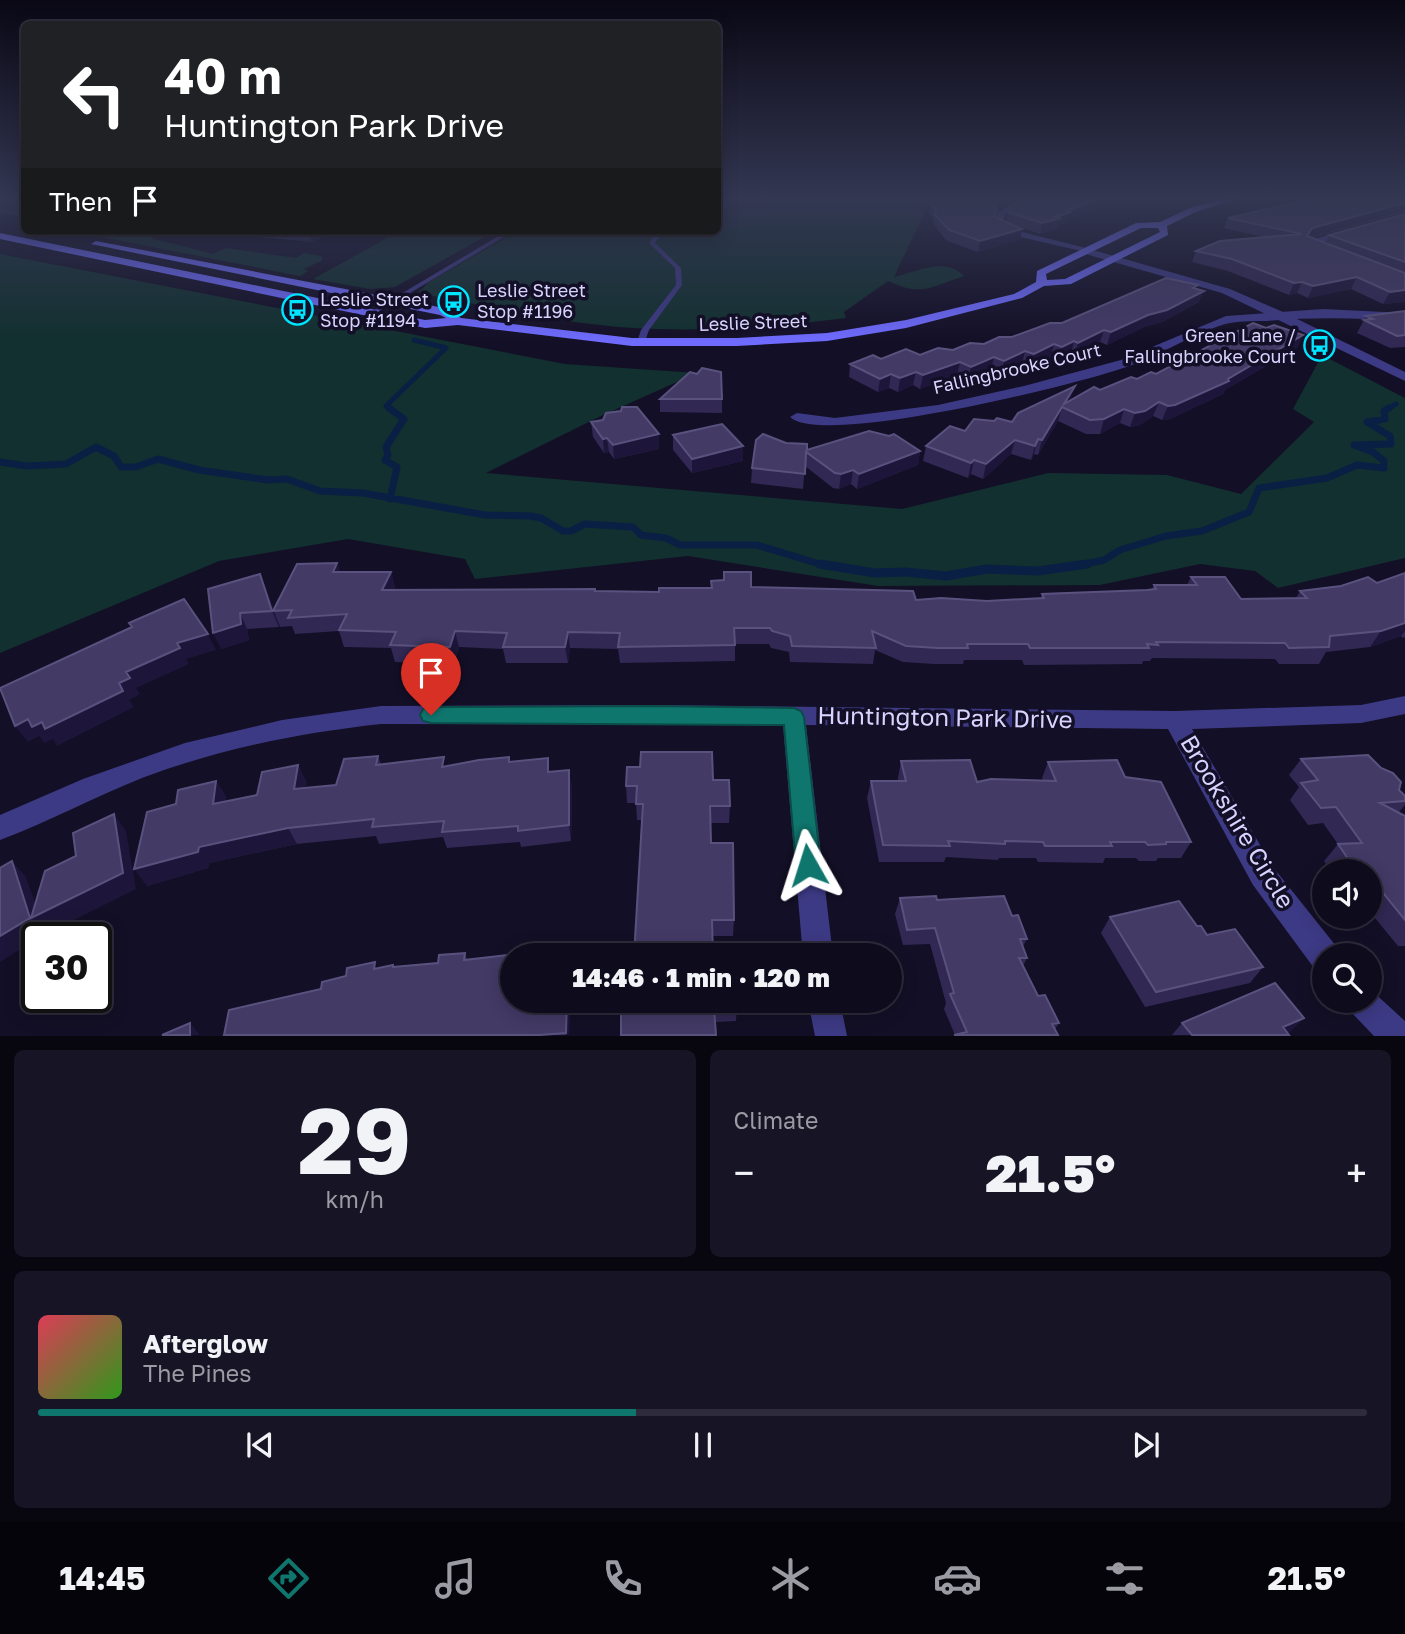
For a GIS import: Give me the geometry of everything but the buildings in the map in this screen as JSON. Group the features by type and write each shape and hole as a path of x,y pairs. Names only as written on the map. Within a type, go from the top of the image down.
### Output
{"main road":[{"name":"Leslie Street","path":"45,245 425,324 458,321 640,342 737,342 827,337 906,324 1018,296 1042,283 1067,282 1141,245"},
{"name":"Leslie Street","path":"101,245 444,312 458,321"},
{"name":"Leslie Street","path":"1042,283 1041,273 1098,245"}],"street":[{"path":"1063,245 1203,283 1279,314 1405,377"},
{"path":"1310,245 1331,255"},
{"name":"Fallingbrooke Court","path":"797,417 835,422 938,409 1026,390 1126,363 1226,320 1279,314 1343,313 1405,317"},
{"name":"Huntington Park Drive","path":"0,828 87,788 188,751 299,724 381,715 650,714 1175,720 1362,714 1405,705"},
{"path":"794,717 817,943"},
{"name":"Brookshire Circle","path":"1175,720 1263,876 1314,943"},
{"path":"826,1013 831,1035"},
{"path":"1374,1013 1396,1035"}],"lane":[{"path":"372,314 487,245"},
{"path":"640,342 645,330 679,285 678,268 654,245"}],"green space":[{"path":"144,245 179,245 213,254 226,248 296,258 304,253 321,256 323,260 304,269 308,271 300,276"},
{"path":"374,245 469,245 395,287 370,289 313,279"},
{"path":"492,245 909,245 894,277 939,266 956,270 964,276 926,289 909,289 888,281 844,312 846,318 710,329 643,328 575,322 418,293 429,282"},
{"path":"0,254 565,364 697,373 601,416 486,473 902,509 1048,473 1167,475 1241,494 1314,422 1293,409 1322,355 1405,398 1405,558 1278,588 1255,571 1200,564 1100,585 878,586 688,556 475,579 465,559 348,539 219,561 0,653"}],"waterway":[{"path":"391,410 386,406 446,348 414,340"},
{"path":"1386,410 1396,404"},
{"path":"389,408 404,419 386,447 388,455 385,460 397,467 390,498"},
{"path":"1082,565 1104,560 1120,550 1166,536 1202,531 1249,512 1259,488 1327,478 1357,465 1384,468 1384,461 1373,452 1354,445 1391,444 1390,436 1367,422 1385,419 1384,411 1389,408"},
{"path":"0,462 27,466 66,464 96,447 114,456 121,467 136,467 158,459 199,470 268,480 287,479 320,491 363,493 390,498"},
{"path":"390,498 485,515 541,518 563,531 571,531 585,524 633,527 641,535 666,538 680,545 757,545 826,566"},
{"path":"820,564 875,573 905,572 946,576 987,569 1038,571 1082,565"},
{"path":"1082,565 1087,564"},
{"path":"1076,566 1082,565"}],"place":[{"name":"Leslie Street Stop #1196","path":"454,301"},
{"name":"Leslie Street Stop #1194","path":"297,310"},
{"name":"Green Lane / Fallingbrooke Court","path":"1319,346"}],"route":[{"path":"431,715 650,714 794,717 808,865"}]}
